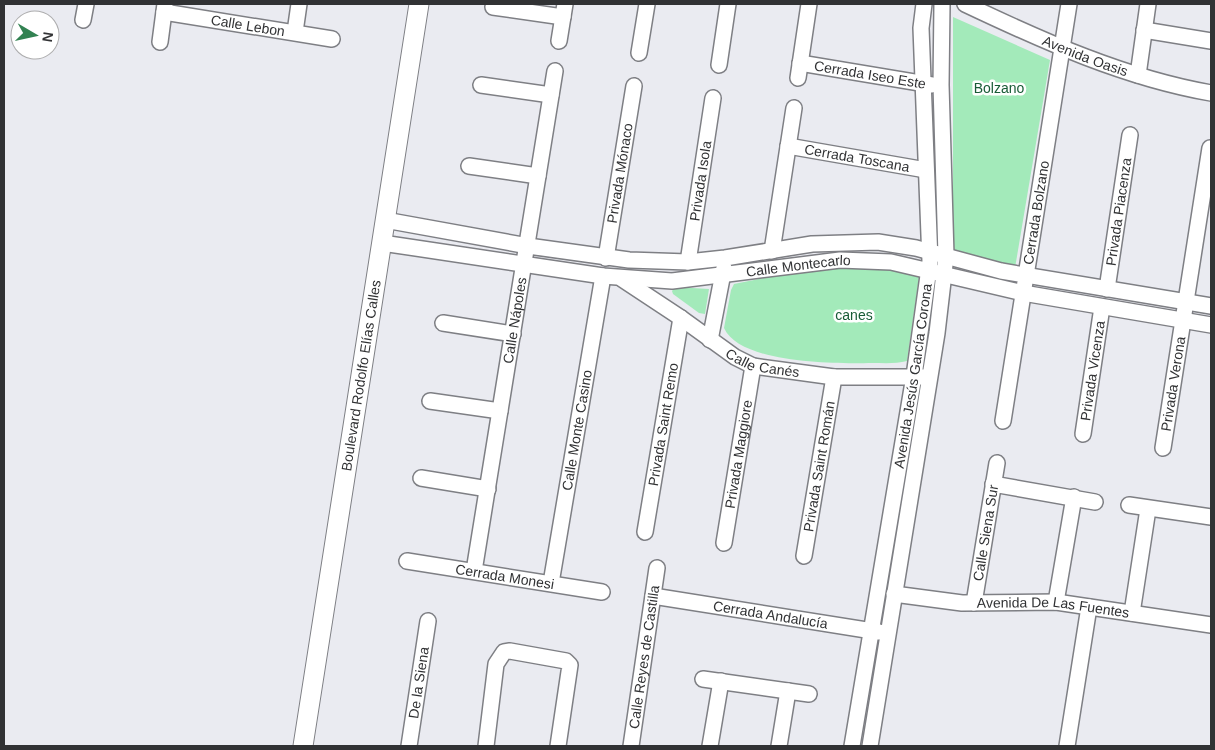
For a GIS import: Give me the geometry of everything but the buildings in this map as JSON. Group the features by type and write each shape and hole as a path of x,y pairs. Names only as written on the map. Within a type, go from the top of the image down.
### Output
{"main road":[{"name":"Boulevard Rodolfo Elías Calles","path":"303,746 419,4"}],"street":[{"path":"84,20 86,4"},
{"path":"295,32 299,4"},
{"path":"639,53 647,4"},
{"path":"719,65 728,4"},
{"name":"Cerrada Iseo Este","path":"809,4 799,70 941,85"},
{"name":"Avenida Jesús García Corona","path":"852,746 914,376 929,270 930,252 921,28 924,4"},
{"name":"Avenida Jesús García Corona","path":"870,746 930,377 946,256 941,85 942,4"},
{"name":"Avenida Oasis","path":"965,4 1063,46 1138,75 1211,93"},
{"name":"Cerrada Bolzano","path":"1003,421 1069,4"},
{"path":"1138,75 1148,4"},
{"path":"494,7 564,11 559,41"},
{"path":"160,42 165,8"},
{"name":"Calle Lebon","path":"165,8 332,39"},
{"path":"1144,30 1211,41"},
{"name":"Calle Nápoles","path":"474,571 555,71"},
{"path":"481,85 551,95"},
{"name":"Privada Mónaco","path":"606,258 634,86"},
{"name":"Privada Isola","path":"688,262 713,98"},
{"name":"Cerrada Toscana","path":"772,251 794,108"},
{"name":"Privada Piacenza","path":"1107,289 1130,135"},
{"name":"Cerrada Toscana","path":"788,146 926,170"},
{"name":"Privada Verona","path":"1163,448 1210,148"},
{"path":"469,166 538,176"},
{"name":"Calle Montecarlo","path":"385,220 606,258 688,262 812,244 864,242 930,252 964,262 1027,276 1211,306"},
{"name":"Calle Montecarlo","path":"382,243 603,276 672,281 847,260 891,262 1024,293 1211,325"},
{"path":"710,340 725,258"},
{"name":"Calle Monte Casino","path":"551,583 603,276"},
{"name":"Calle Canés","path":"621,278 735,357 753,366 834,377 930,377"},
{"name":"Privada Vicenza","path":"1083,434 1102,307"},
{"name":"Privada Saint Remo","path":"645,532 681,318"},
{"path":"443,323 513,334"},
{"name":"Privada Maggiore","path":"724,543 753,366"},
{"name":"Privada Saint Román","path":"804,556 834,377"},
{"path":"430,401 500,411"},
{"name":"Calle Siena Sur","path":"974,603 997,462"},
{"path":"422,478 488,489"},
{"path":"993,484 1095,502"},
{"path":"1056,602 1074,497"},
{"path":"1130,505 1211,517"},
{"path":"1132,612 1148,508"},
{"name":"Cerrada Monesi","path":"407,560 602,592"},
{"name":"Calle Reyes de Castilla","path":"631,746 657,568"},
{"name":"Avenida De Las Fuentes","path":"894,594 974,603 1056,602 1211,623"},
{"name":"Cerrada Andalucía","path":"653,596 888,634"},
{"path":"1067,746 1089,607"},
{"name":"De la Siena","path":"409,746 428,620"},
{"path":"486,746 496,664 504,652 510,651 566,660 570,665 558,746"},
{"path":"703,678 809,694"},
{"path":"710,746 721,681"},
{"path":"779,746 788,691"}],"green space":[{"name":"Bolzano","path":"953,17 1050,60 1015,268 953,250"},
{"name":"canes","path":"855,267 882,268 917,274 919,277 907,361 899,363 837,363 791,359 749,349 734,340 724,328 731,290 734,284 803,270"},
{"path":"675,287 709,289 705,314 699,313 673,294 672,291"}]}
